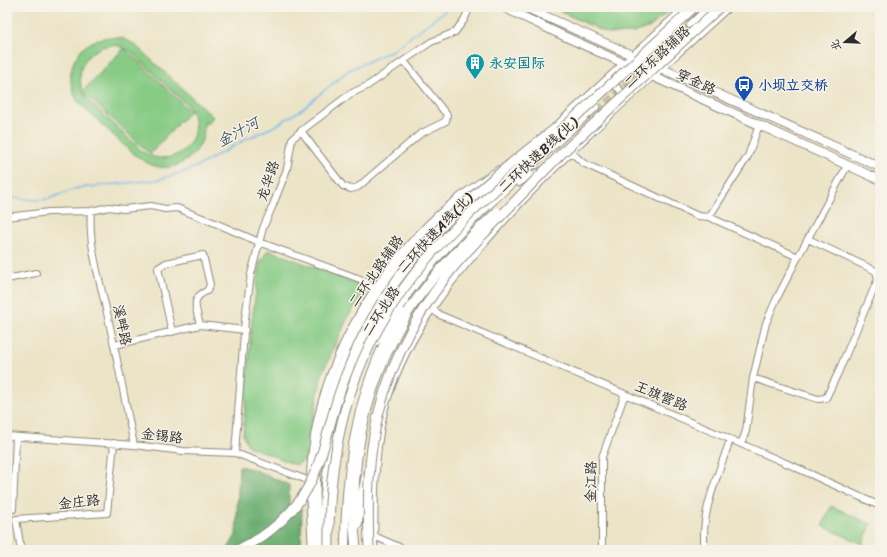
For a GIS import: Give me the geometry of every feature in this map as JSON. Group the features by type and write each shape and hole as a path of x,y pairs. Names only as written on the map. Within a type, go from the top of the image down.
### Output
{"highway":[{"path":"317,550 315,483 318,452 332,394 347,354 366,315 390,277 413,247 451,210 602,88 694,7"},
{"name":"二环快速B线(北)","path":"356,550 353,519 353,493 356,458 361,431 375,381 396,333 408,312 423,291 456,252 486,223 617,106 720,7"},
{"name":"二环快速A线(北)","path":"329,550 331,484 341,424 352,386 388,312 417,270 453,230 602,88"},
{"path":"351,550 374,434 385,391 396,360 416,322 434,293 471,247 568,151"},
{"path":"238,550 260,538 279,523 295,507 308,489 322,456 348,370 369,325 394,285 418,253 436,233 501,171"},
{"path":"369,550 370,481 374,434"}],"main road":[{"name":"穿金路","path":"503,7 624,64 880,180"},
{"name":"穿金路","path":"525,7 880,167"},
{"path":"704,7 689,24 710,7"},
{"name":"二环北路","path":"323,550 325,489 330,452 344,407 363,365 392,315 422,274 458,235 596,109"},
{"name":"二环北路","path":"345,550 347,494 354,434 369,378 385,342 418,287 434,267 517,182"}],"street":[{"name":"龙华路","path":"236,453 245,330 251,274 262,228 273,205 286,169 292,139 301,130 350,94 367,86 431,42 454,32 464,20 470,7"},
{"name":"二环东路辅路","path":"602,88 633,55 685,7"},
{"name":"二环东路辅路","path":"617,106 653,77 729,7"},
{"path":"669,22 664,30 665,36 672,46 683,48 688,44"},
{"path":"301,130 343,186 351,189 358,187 420,134 448,119 447,114 404,61"},
{"path":"602,88 604,84 610,84 619,90 623,100 617,106"},
{"name":"二环北路辅路","path":"312,550 310,481 313,442 319,416 326,390 347,338 375,289 403,251 440,212 465,192 532,146 602,88"},
{"path":"710,217 748,156 759,125"},
{"path":"517,182 538,146 552,130"},
{"path":"517,182 555,164 568,151"},
{"path":"568,151 583,163 698,216 710,217 798,257"},
{"path":"374,550 380,432 385,411 401,366 416,335 432,308 450,283 568,151"},
{"path":"741,444 746,431 753,378 766,323 798,257 847,166"},
{"path":"7,217 49,212 91,211 109,207 124,209 151,206 165,209 177,208 259,242 360,279 375,289"},
{"name":"溪畔路","path":"91,211 90,222 92,240 115,345 134,444"},
{"path":"753,378 818,399 826,398 878,279 876,271 808,239"},
{"path":"172,332 158,268 166,263 203,255 210,285 209,290 200,294 196,298 200,325"},
{"path":"7,280 36,273"},
{"name":"王旗营路","path":"432,308 440,316 741,444 880,506"},
{"path":"115,345 200,325 245,330"},
{"name":"金江路","path":"602,550 602,458 625,394"},
{"name":"金锡路","path":"7,436 134,444 183,451 236,453 310,481"},
{"path":"13,509 16,437"},
{"path":"704,550 703,529 707,512 730,440"},
{"name":"金庄路","path":"22,550 16,519 107,513 114,443"},
{"path":"374,536 406,550"}],"green space":[{"path":"551,7 673,7 650,27 634,33 609,34"},
{"path":"109,37 122,38 134,44 213,117 207,124 204,122 204,133 201,143 196,152 188,159 177,165 166,167 156,166 146,162 128,149 78,102 73,91 71,80 71,70 74,60 87,45 97,40","holes":["115,45 124,48 83,91 80,82 80,74 82,66 91,53 106,46","124,48 130,51 189,107 191,111 195,128 193,137 188,146 178,154 167,158 148,155 137,147 89,101 83,92 150,154 190,111"]},
{"path":"268,250 356,283 362,297 349,315 322,374 305,460 296,465 248,446 243,435 252,320 260,262"},
{"path":"239,466 253,469 289,485 289,507 302,509 301,550 227,550 236,535"},
{"path":"831,506 871,524 863,544 822,526"}],"waterway":[{"name":"金汁河","path":"7,197 35,200 48,199 78,188 157,180 187,171 246,139 275,126 301,110 349,70 393,50 450,7"}],"tunnel":[{"path":"598,111 691,25"}],"place":[{"name":"永安国际","path":"475,80"},
{"name":"小坝立交桥","path":"744,102"}]}
